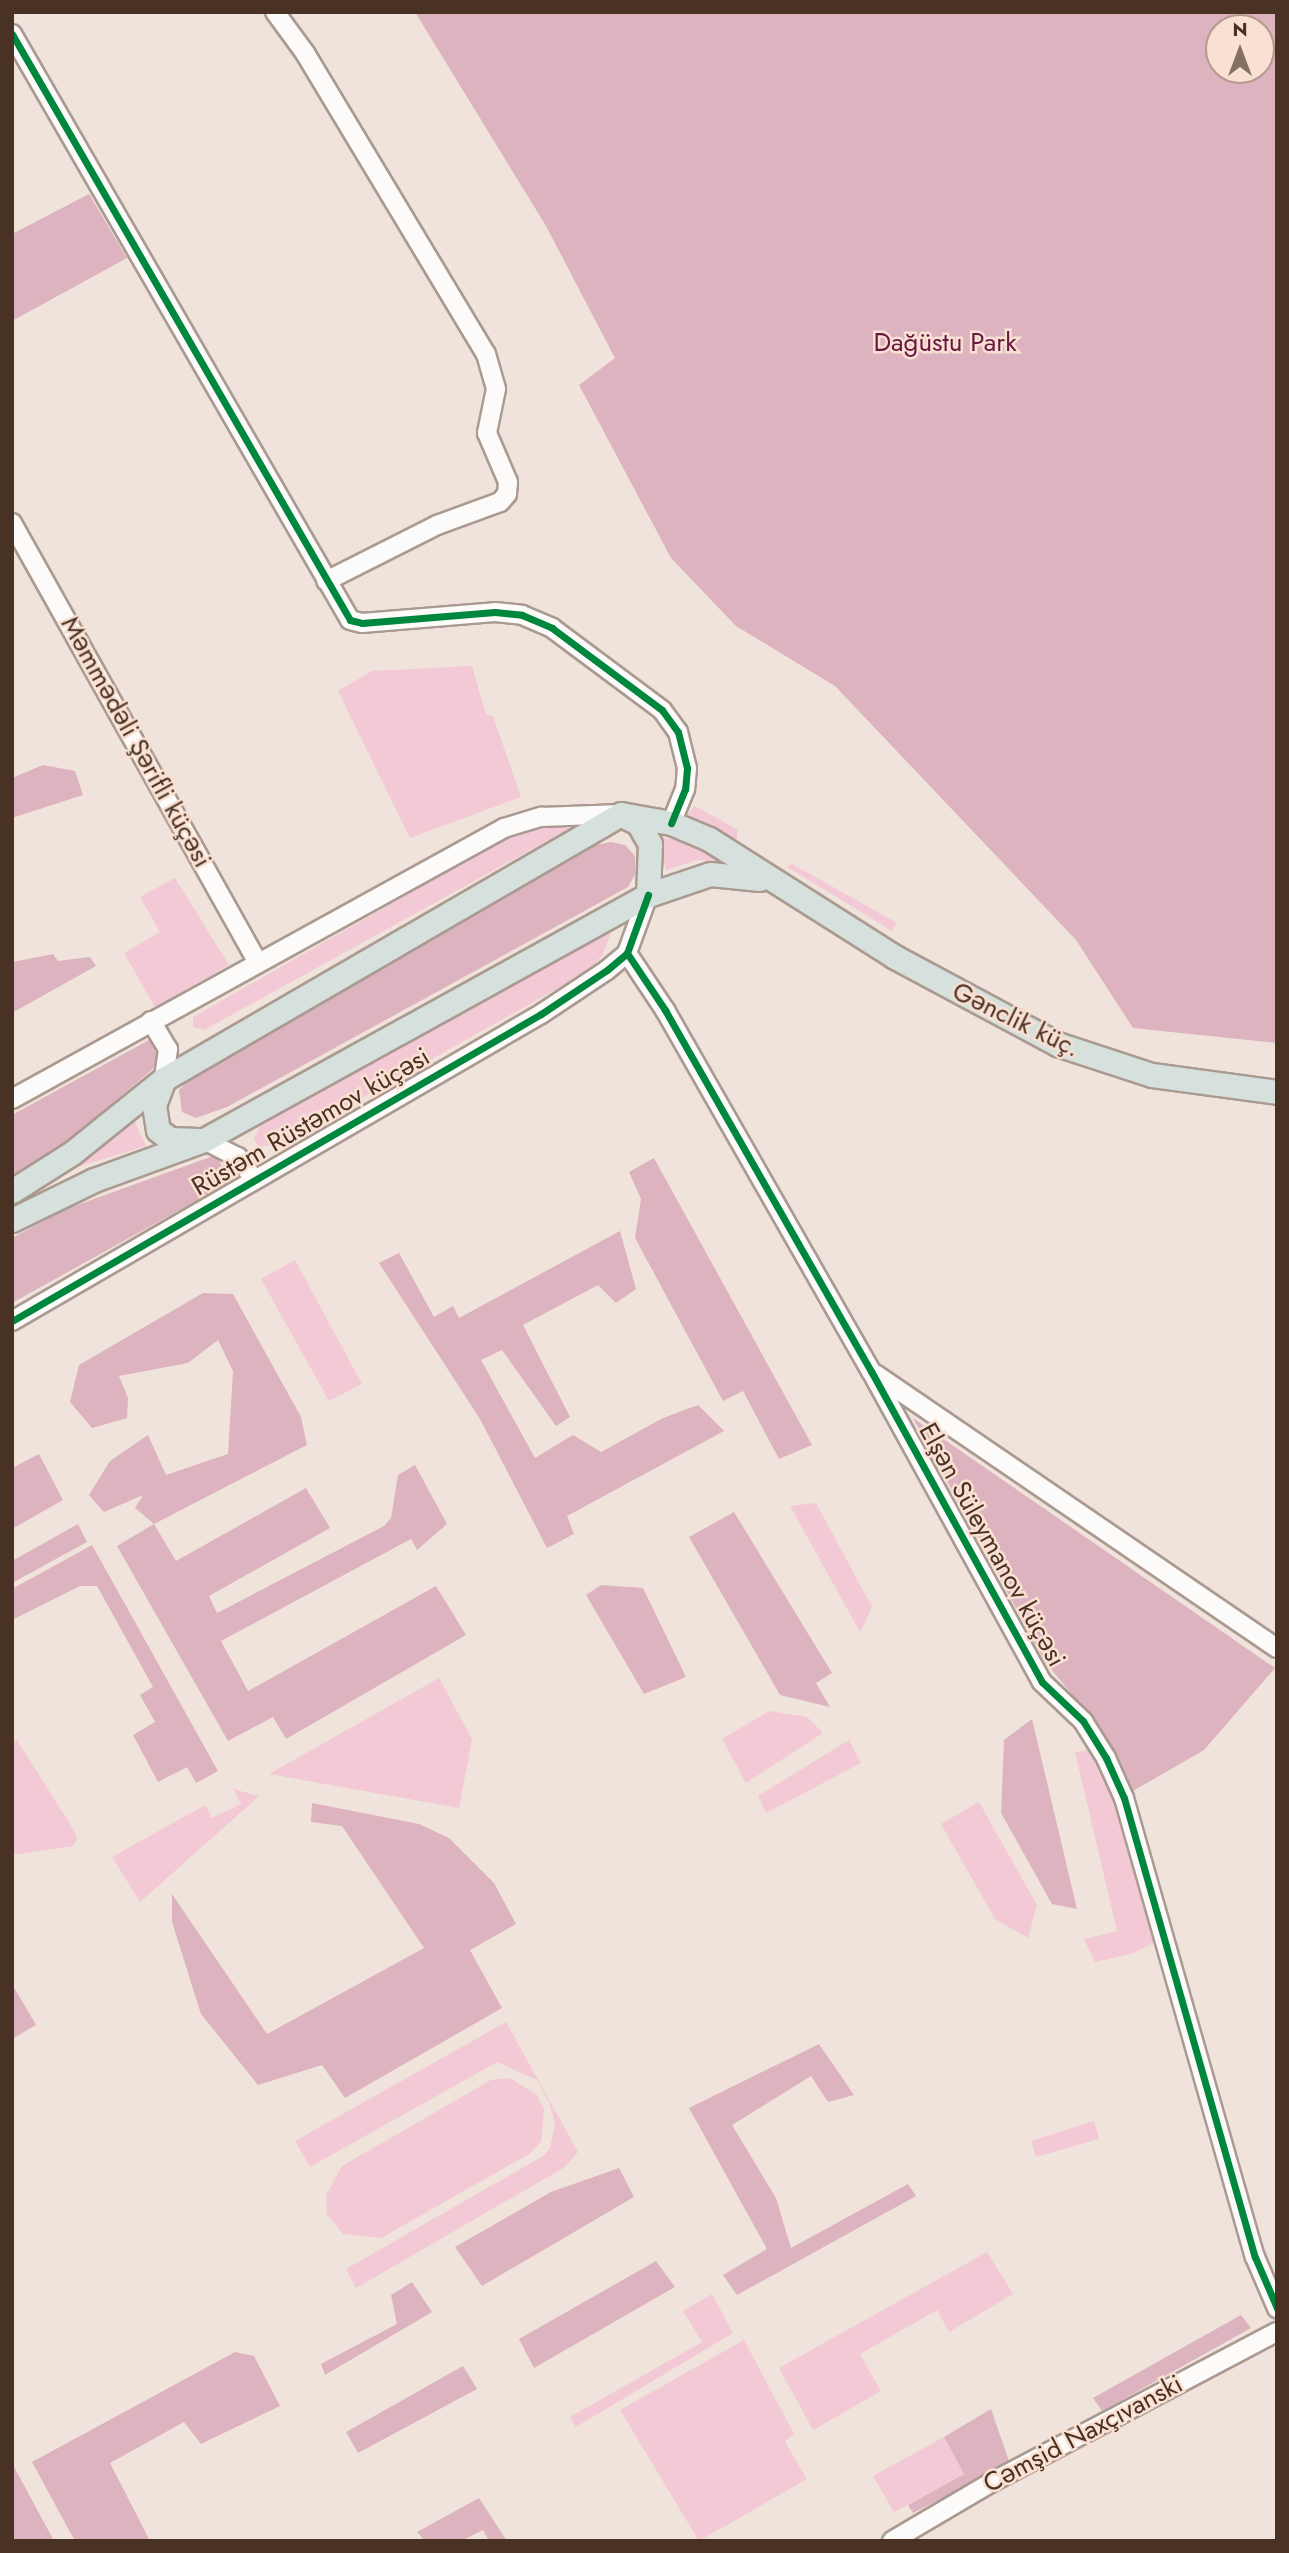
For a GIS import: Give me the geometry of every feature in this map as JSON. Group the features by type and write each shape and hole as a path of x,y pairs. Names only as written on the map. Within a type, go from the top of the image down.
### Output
{"main road":[{"path":"12,1191 72,1153 164,1079 621,814 680,826"},
{"path":"621,814 638,823 650,844 648,895"},
{"name":"Gənclik küç.","path":"680,826 904,962 1057,1044 1152,1075 1277,1092"},
{"name":"Rüstəm Rüstəmov küçəsi","path":"12,1220 94,1180 204,1140 648,895 710,874 734,873 779,885"},
{"path":"164,1079 154,1105 158,1130 170,1139 204,1140"}],"street":[{"path":"275,12 305,53 485,354 496,389 487,433 508,482 507,494 500,502 437,525 326,581"},
{"path":"12,34 350,620 362,623 495,612 522,615 552,628 662,710 678,732 687,768 680,826"},
{"name":"Məmmədəli Şərifli küçəsi","path":"12,523 257,961"},
{"path":"12,1100 257,961 504,828 541,817 621,814"},
{"path":"627,953 648,895"},
{"name":"Rüstəm Rüstəmov küçəsi","path":"12,1321 541,1014 627,953"},
{"name":"Elşən Süleymanov küçəsi","path":"627,953 665,1010 871,1371 1042,1682 1083,1721 1124,1798 1255,2257 1277,2308"},
{"path":"150,1021 168,1049 164,1079"},
{"path":"204,1140 238,1157 254,1179"},
{"name":"Elşən Süleymanov küçəsi","path":"871,1371 1277,1648"},
{"name":"Cəmşid Naxçıvanski","path":"892,2541 992,2482 1277,2332"}],"shaded area":[{"path":"472,666 486,715 493,716 521,797 410,838 338,691 372,671"},
{"path":"695,806 738,830 736,843 687,815"},
{"path":"543,823 576,825 204,1030 193,1027 193,1017 528,826"},
{"path":"660,837 688,842 732,863 698,860 666,870"},
{"path":"792,864 897,923 892,931 787,867"},
{"path":"175,878 229,965 155,1007 124,953 160,932 140,897"},
{"path":"614,925 602,956 585,973 280,1144 259,1147 254,1139 262,1122"},
{"path":"134,1120 146,1146 77,1167"},
{"path":"295,1260 362,1384 329,1401 261,1279"},
{"path":"816,1503 872,1607 860,1632 790,1506"},
{"path":"439,1678 472,1739 459,1808 269,1774"},
{"path":"769,1711 807,1717 823,1733 746,1783 722,1739"},
{"path":"17,1740 75,1832 77,1839 73,1846 12,1855 12,1743"},
{"path":"849,1740 861,1763 766,1813 758,1796"},
{"path":"1089,1750 1121,1810 1155,1942 1134,1953 1095,1962 1084,1939 1117,1931 1075,1752"},
{"path":"233,1789 259,1796 140,1902 112,1857 205,1805 212,1818 241,1804"},
{"path":"979,1802 1037,1905 1028,1938 995,1919 941,1824"},
{"path":"506,2022 578,2152 565,2167 356,2288 346,2269 543,2156 550,2148 555,2125 550,2104 537,2080 497,2062 310,2167 295,2141"},
{"path":"510,2078 537,2095 544,2109 541,2142 529,2154 381,2238 343,2234 327,2214 326,2195 342,2166 491,2080"},
{"path":"1094,2121 1099,2139 1036,2157 1031,2141"},
{"path":"987,2252 1013,2294 949,2332 937,2310 860,2354 881,2391 813,2430 779,2368"},
{"path":"712,2294 733,2333 576,2427 570,2417 702,2342 683,2311"},
{"path":"744,2340 794,2434 785,2442 807,2479 699,2541 620,2410"},
{"path":"944,2437 964,2474 894,2512 873,2476"}],"green space":[{"name":"Dağüstu Park","path":"415,12 1277,12 1277,1043 1133,1028 1076,940 835,686 736,626 671,558 579,385 615,358 546,226"},
{"path":"89,194 127,258 12,321 12,234"},
{"path":"43,765 75,771 83,795 12,818 12,778"},
{"path":"611,842 625,845 635,856 636,873 628,887 227,1107 196,1118 182,1112 179,1090 192,1076 591,846"},
{"path":"53,954 58,961 90,957 96,966 12,1013 12,962"},
{"path":"149,1040 161,1062 44,1161 12,1179 12,1115"},
{"path":"216,1155 230,1182 12,1303 12,1238 66,1209"},
{"path":"654,1158 812,1445 779,1459 743,1391 723,1401 635,1238 641,1199 629,1172"},
{"path":"620,1231 636,1289 616,1303 598,1285 523,1325 570,1417 556,1426 502,1350 481,1360 535,1458 573,1435 601,1452 663,1418 698,1405 724,1431 567,1516 574,1534 547,1548 480,1419 379,1263 399,1253 434,1317 453,1306 459,1318"},
{"path":"203,1293 233,1294 301,1417 307,1445 154,1524 135,1508 143,1495 104,1512 89,1495 110,1461 148,1435 166,1475 228,1454 233,1371 218,1340 188,1363 119,1376 128,1398 127,1418 92,1428 70,1402 79,1365"},
{"path":"913,1418 1275,1668 1204,1750 1133,1791 1090,1716 1045,1662"},
{"path":"39,1454 63,1500 12,1529 12,1468"},
{"path":"415,1465 447,1524 417,1550 411,1539 221,1641 248,1691 436,1586 466,1635 286,1739 273,1717 228,1741 117,1546 154,1524 176,1561 306,1488 330,1528 209,1596 217,1613 384,1526 391,1518 398,1475"},
{"path":"734,1512 832,1673 816,1683 830,1707 780,1695 689,1537"},
{"path":"78,1524 87,1542 12,1583 12,1561"},
{"path":"92,1545 218,1771 196,1783 187,1767 158,1782 133,1735 155,1722 140,1695 153,1687 97,1586 80,1586 12,1620 12,1589"},
{"path":"601,1585 643,1588 686,1677 644,1694 586,1595"},
{"path":"1032,1719 1077,1909 1052,1904 1001,1813 1004,1740"},
{"path":"312,1803 419,1824 449,1838 494,1883 516,1924 470,1950 502,2008 345,2098 322,2065 258,2085 201,2014 172,1922 172,1894 267,2034 424,1948 342,1826 311,1822"},
{"path":"12,1984 36,2025 12,2039"},
{"path":"819,2044 854,2095 828,2102 811,2076 732,2125 776,2198 791,2248 908,2184 916,2196 737,2295 723,2275 767,2249 689,2108"},
{"path":"619,2168 634,2197 482,2286 455,2247 551,2192"},
{"path":"656,2261 675,2287 534,2368 519,2339"},
{"path":"412,2282 432,2312 325,2375 321,2364 397,2324 391,2295"},
{"path":"1241,2315 1251,2328 1102,2411 1093,2398"},
{"path":"235,2352 254,2356 280,2406 201,2444 184,2422 110,2463 150,2541 75,2541 32,2462"},
{"path":"463,2366 477,2389 358,2453 346,2432"},
{"path":"991,2409 1010,2464 913,2513 908,2505 964,2474 944,2437"},
{"path":"12,2463 54,2541 12,2541"},
{"path":"479,2498 507,2541 489,2541 483,2530 461,2541 425,2541 417,2532"}],"cycle path":[{"path":"12,34 350,620 362,623 495,612 522,615 552,628 662,710 678,732 687,768 685,789 671,823"},
{"path":"12,1321 541,1014 607,970 627,953 648,895"},
{"path":"627,953 665,1010 871,1371 1042,1682 1083,1721 1106,1758 1124,1798 1255,2257 1277,2308"}]}
